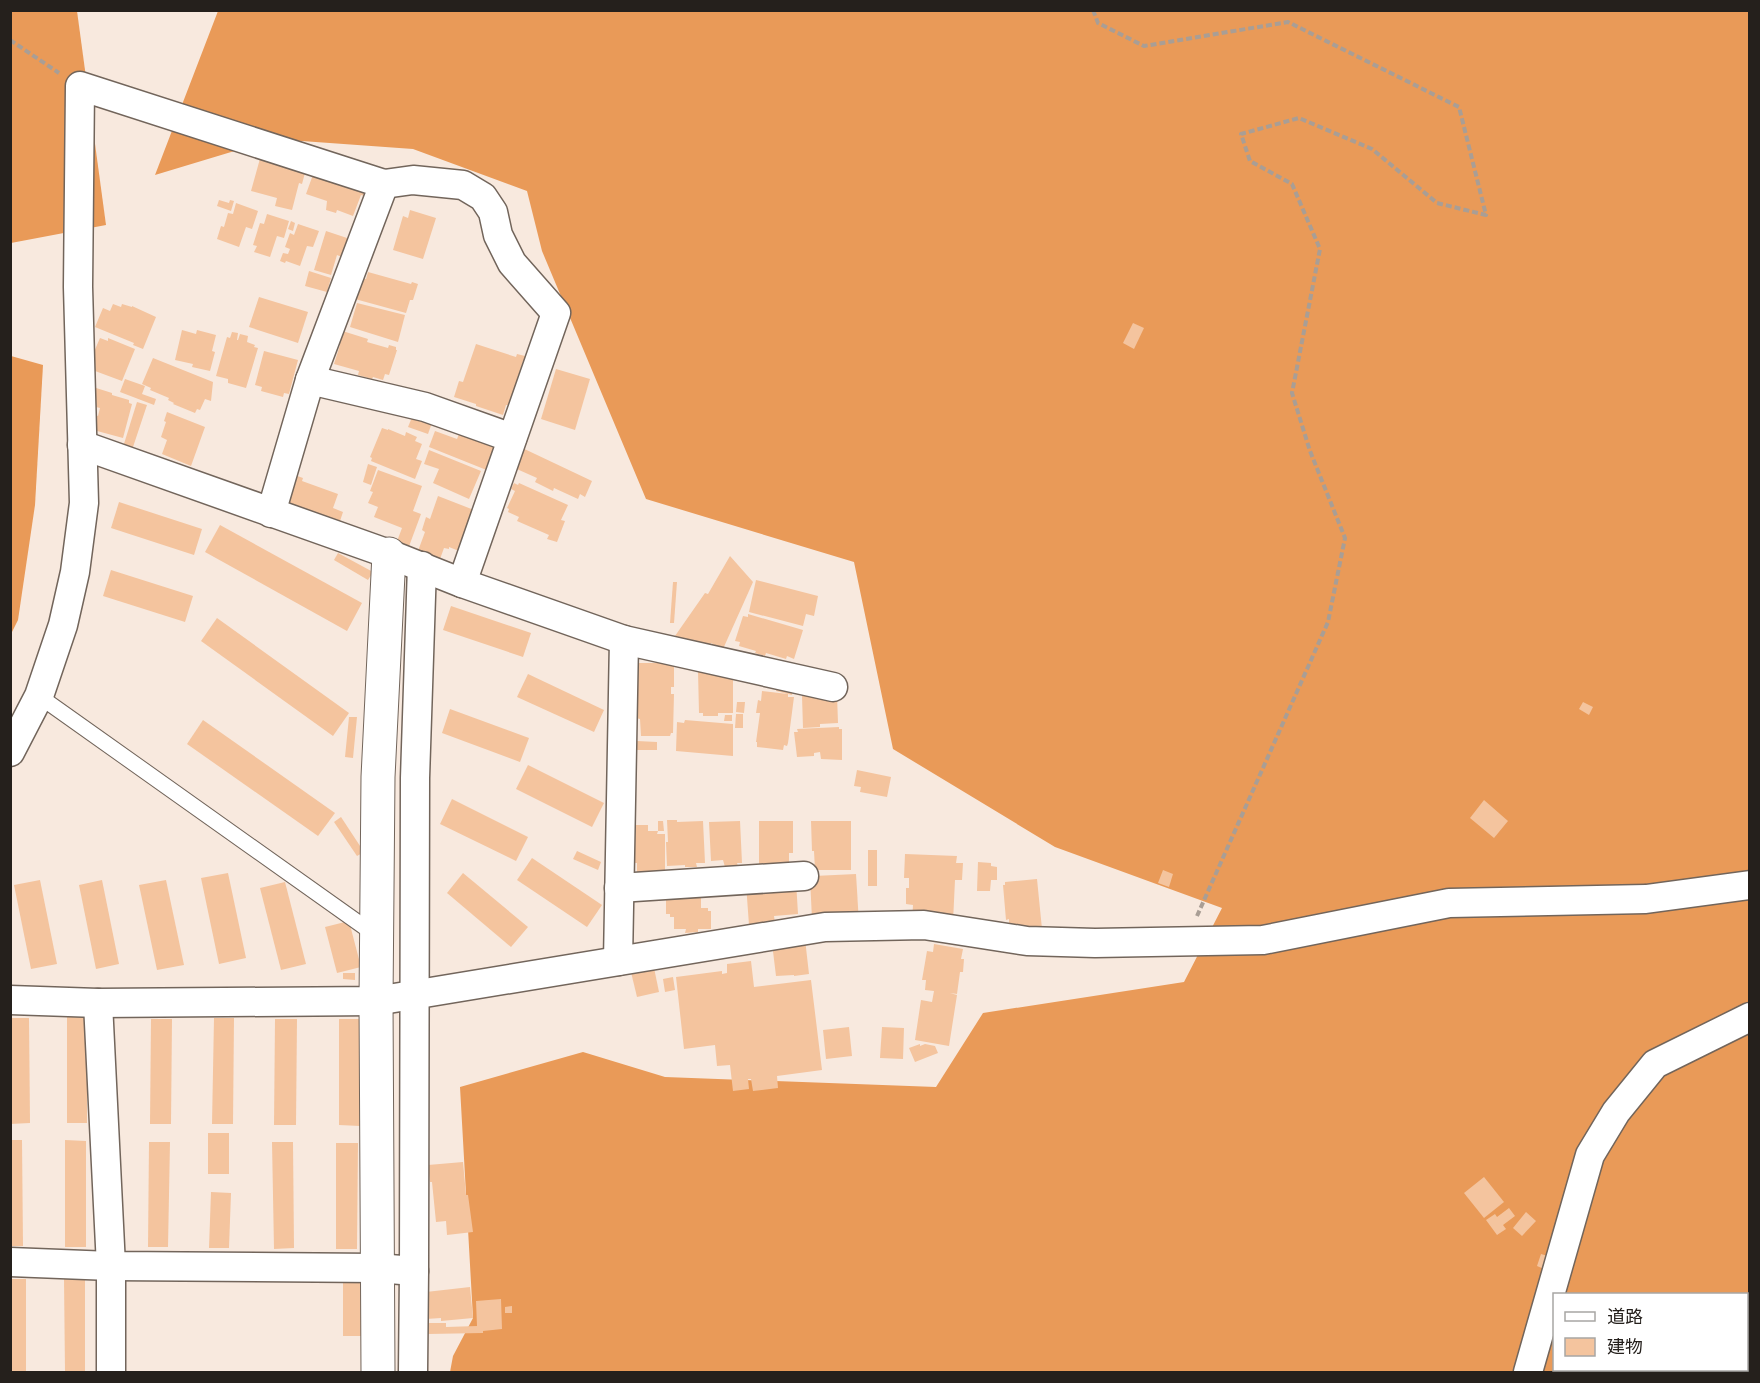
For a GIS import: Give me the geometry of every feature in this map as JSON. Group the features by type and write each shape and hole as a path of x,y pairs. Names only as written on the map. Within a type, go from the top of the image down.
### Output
{"street":[{"path":"10,752 39,696 63,625 75,572 84,503 78,287 80,86 384,184 413,180 463,185 483,197 493,212 498,235 512,262 556,313 462,583"},
{"path":"271,513 310,380 384,184"},
{"path":"310,380 425,407 512,438"},
{"path":"82,445 624,640 833,687"},
{"path":"378,1372 376,1001 378,777 389,554"},
{"path":"413,1372 415,778 422,567"},
{"path":"618,961 624,640"},
{"path":"378,777 415,778"},
{"path":"619,888 804,876"},
{"path":"10,1000 98,1003 376,1001 825,927 924,925 1027,941 1095,943 1263,940 1449,903 1646,899 1749,885"},
{"path":"98,1003 111,1266 111,1372"},
{"path":"1528,1372 1590,1155 1616,1112 1655,1064 1749,1017"},
{"path":"10,1262 111,1266 377,1268 414,1271"}],"lane":[{"path":"39,696 377,936"}],"path":[{"path":"1093,10 1098,23 1144,46 1288,22 1459,107 1486,215 1437,203 1372,149 1299,118 1241,134 1250,161 1292,184 1320,249 1292,393 1310,451 1345,538 1328,622 1186,941"},
{"path":"10,40 80,86"}],"shaded area":[{"path":"11,11 77,11 106,225 11,243"},
{"path":"218,11 1749,11 1749,1372 450,1372 453,1356 473,1318 460,1087 583,1052 665,1077 936,1087 983,1013 1184,982 1222,908 1055,847 893,749 854,562 646,499 542,251 527,191 413,149 274,139 155,175"},
{"path":"11,356 43,365 35,505 18,620 11,634"}],"building":[{"path":"261,155 306,169 302,184 299,183 292,210 275,206 277,198 251,191"},
{"path":"315,169 374,187 370,198 361,195 353,216 337,210 336,213 326,210 327,201 306,194"},
{"path":"219,200 229,203 230,200 234,201 231,211 217,206"},
{"path":"236,203 258,211 252,229 246,227 239,247 217,239 221,226 224,227 228,213 233,214"},
{"path":"410,210 436,218 423,259 393,250 403,216 408,218"},
{"path":"267,214 289,221 284,238 277,236 270,257 254,252 257,246 253,245 260,223 264,224"},
{"path":"291,221 295,223 293,231 288,229"},
{"path":"298,224 319,231 313,247 307,246 300,266 280,261 283,253 288,254 290,249 285,247 290,233 294,235"},
{"path":"326,231 350,239 344,258 337,255 331,275 314,270"},
{"path":"309,271 331,278 327,292 305,286"},
{"path":"368,272 418,284 406,313 355,299 360,278 366,279"},
{"path":"259,297 308,312 298,343 249,327"},
{"path":"357,303 405,315 398,342 350,327"},
{"path":"113,304 121,307 122,304 132,306 156,317 143,349 95,327 103,308 110,311"},
{"path":"1133,323 1144,328 1134,349 1123,343"},
{"path":"333,328 368,339 367,342 388,348 389,345 396,347 389,375 385,374 383,380 373,377 372,379 358,375 359,371 334,364 340,345 329,342"},
{"path":"182,330 196,334 197,330 216,335 212,351 215,352 210,371 175,360"},
{"path":"232,332 238,333 237,340 240,334 248,336 247,342 258,348 246,388 228,383 228,379 216,376 227,337 230,338"},
{"path":"100,338 108,341 108,338 135,349 122,381 87,368"},
{"path":"476,344 516,357 517,354 529,357 527,362 523,361 509,405 506,405 503,415 454,397 459,381 463,382"},
{"path":"264,351 298,360 289,394 284,393 283,397 261,391 262,387 255,385"},
{"path":"153,358 213,382 211,401 205,399 200,410 197,409 195,413 173,404 168,400 169,398 150,390 151,388 142,384"},
{"path":"556,369 590,379 575,430 541,419"},
{"path":"125,379 145,386 142,394 156,399 154,405 120,392"},
{"path":"93,387 129,400 132,404 123,438 86,428 90,413 98,416 100,408 88,405"},
{"path":"137,402 147,405 132,450 123,447"},
{"path":"415,410 434,417 428,434 408,427"},
{"path":"167,412 205,427 191,466 162,454 167,440 161,437"},
{"path":"462,427 500,442 489,471 429,447 435,431 457,439"},
{"path":"382,428 405,436 406,432 417,437 415,441 422,444 416,459 422,461 415,479 371,461 370,457"},
{"path":"516,445 592,481 585,497 580,494 578,499 554,488 553,491 535,482 537,478 510,466"},
{"path":"429,450 481,471 469,499 433,483 439,469 424,464"},
{"path":"368,464 377,467 371,485 363,482"},
{"path":"378,470 422,486 413,511 421,514 408,549 396,544 402,528 374,517 378,507 368,503"},
{"path":"289,473 303,478 302,481 338,494 333,508 343,512 339,524 290,506 291,504 284,501"},
{"path":"514,483 518,485 519,483 568,505 561,520 565,521 557,542 547,539 549,535 517,521 519,517 508,512 507,508 515,491 511,489"},
{"path":"438,496 474,510 459,551 449,547 449,549 444,548 440,559 418,551 425,532 422,530 426,517 430,519"},
{"path":"119,502 202,529 194,555 111,528"},
{"path":"220,525 362,603 347,631 205,552"},
{"path":"338,553 373,572 368,580 334,560"},
{"path":"730,556 753,582 723,649 711,643 709,647 675,636 705,593 708,594"},
{"path":"111,570 193,596 185,622 103,596"},
{"path":"756,580 818,596 814,616 806,614 803,626 749,612"},
{"path":"673,582 677,582 674,623 670,623"},
{"path":"451,606 531,633 523,657 443,630"},
{"path":"748,614 803,630 794,659 766,653 765,656 739,646 740,642 735,641 743,616 748,617"},
{"path":"217,618 349,713 333,736 201,641"},
{"path":"634,663 674,663 674,687 671,687 671,694 674,694 673,733 670,736 641,736 640,719 636,718"},
{"path":"733,670 733,713 703,716 703,713 699,713 698,671"},
{"path":"528,674 604,710 594,732 517,697"},
{"path":"778,681 794,684 792,695 776,691"},
{"path":"762,691 788,694 788,697 794,697 788,743 787,746 784,745 783,750 757,747 760,713 756,713"},
{"path":"837,695 838,723 803,728 802,696"},
{"path":"737,702 745,702 744,713 736,712"},
{"path":"1583,702 1593,707 1589,715 1579,709"},
{"path":"450,709 529,738 520,762 442,733"},
{"path":"736,714 743,714 743,728 735,728"},
{"path":"725,715 732,715 732,721 724,721"},
{"path":"349,717 357,717 353,758 345,757"},
{"path":"203,720 335,813 318,836 187,744"},
{"path":"685,720 733,724 733,756 676,751 677,722 684,723"},
{"path":"839,727 842,729 842,760 821,759 820,752 814,753 814,756 797,757 794,732 798,732 797,729"},
{"path":"637,741 657,742 657,750 636,750"},
{"path":"528,765 604,803 592,827 516,789"},
{"path":"857,770 891,777 887,797 860,792 861,787 854,786"},
{"path":"452,799 528,837 516,861 440,824"},
{"path":"1484,800 1508,821 1494,838 1470,818"},
{"path":"341,817 364,852 357,856 334,822"},
{"path":"667,820 703,821 705,863 696,863 697,867 667,866"},
{"path":"658,821 663,821 664,831 658,831"},
{"path":"740,821 742,863 737,863 738,866 725,867 723,860 711,861 709,822"},
{"path":"759,821 793,821 793,853 789,853 789,869 759,870"},
{"path":"811,821 851,821 851,870 815,870"},
{"path":"626,825 648,825 648,831 665,834 665,872 637,872 637,863 626,863"},
{"path":"868,850 877,850 877,886 868,886"},
{"path":"577,851 601,862 598,870 573,859"},
{"path":"905,854 957,856 956,863 963,863 962,880 955,880 953,922 912,922 913,905 906,904 906,888 909,888 909,878 904,878"},
{"path":"532,858 602,905 587,927 517,880"},
{"path":"978,862 991,863 991,866 997,867 997,880 991,880 990,891 977,891"},
{"path":"1163,870 1173,874 1169,887 1158,883"},
{"path":"228,873 246,958 219,964 201,878"},
{"path":"463,873 528,927 511,947 447,893"},
{"path":"856,874 859,923 812,919 810,878"},
{"path":"1037,879 1042,929 1009,930 1003,885 1005,882"},
{"path":"40,880 57,964 31,969 14,885"},
{"path":"102,880 119,964 96,969 79,885"},
{"path":"166,880 184,965 157,970 139,885"},
{"path":"796,881 798,914 774,916 775,923 749,925 746,884"},
{"path":"285,882 306,964 281,970 260,888"},
{"path":"706,888 706,897 701,897 701,908 708,908 708,911 711,911 711,929 698,929 698,932 685,933 686,929 674,929 674,917 666,914 666,891"},
{"path":"349,921 361,967 337,973 325,927"},
{"path":"805,939 809,974 776,976 772,943"},
{"path":"934,944 963,949 961,959 964,959 963,972 960,972 957,994 950,993 957,995 949,1046 915,1040 921,1000 932,1002 934,991 925,990 926,980 922,980 927,951 933,952"},
{"path":"751,961 754,987 811,980 822,1070 777,1076 778,1088 753,1091 751,1079 748,1079 749,1089 733,1091 730,1065 717,1066 715,1045 684,1049 676,977 722,971 722,974 727,973 727,964"},
{"path":"653,963 659,992 637,997 630,968"},
{"path":"343,973 355,973 355,980 343,979"},
{"path":"673,977 675,990 665,992 663,979"},
{"path":"67,1017 87,1017 87,1123 67,1123"},
{"path":"10,1018 29,1018 30,1123 10,1124"},
{"path":"214,1018 234,1018 233,1124 212,1124"},
{"path":"151,1019 172,1019 171,1124 150,1124"},
{"path":"275,1019 297,1019 296,1125 274,1125"},
{"path":"339,1019 361,1019 360,1126 339,1125"},
{"path":"849,1027 852,1056 826,1059 823,1030"},
{"path":"882,1027 904,1028 903,1059 880,1058"},
{"path":"920,1044 920,1046 925,1044 935,1046 938,1053 915,1062 909,1048"},
{"path":"208,1133 229,1133 229,1174 208,1174"},
{"path":"10,1140 22,1140 23,1246 10,1246"},
{"path":"65,1140 86,1141 86,1247 65,1247"},
{"path":"149,1142 170,1142 168,1247 148,1247"},
{"path":"272,1142 293,1142 294,1248 274,1249"},
{"path":"336,1143 358,1143 357,1249 336,1249"},
{"path":"463,1162 473,1232 447,1235 446,1221 436,1222 428,1165"},
{"path":"1484,1177 1504,1202 1484,1218 1464,1193"},
{"path":"211,1192 231,1193 229,1248 209,1248"},
{"path":"1509,1208 1515,1216 1503,1225 1506,1229 1497,1235 1486,1220 1495,1214 1497,1217"},
{"path":"1526,1212 1536,1221 1522,1236 1513,1228"},
{"path":"1541,1254 1548,1256 1544,1269 1537,1266"},
{"path":"10,1279 26,1279 26,1372 10,1372"},
{"path":"64,1279 85,1279 85,1372 65,1372"},
{"path":"343,1283 364,1283 364,1336 343,1336"},
{"path":"470,1287 473,1318 441,1321 441,1318 426,1319 426,1292"},
{"path":"501,1299 502,1329 483,1331 483,1333 428,1334 428,1323 446,1323 446,1327 477,1326 476,1301"},
{"path":"512,1306 512,1313 505,1313 505,1307"}]}
